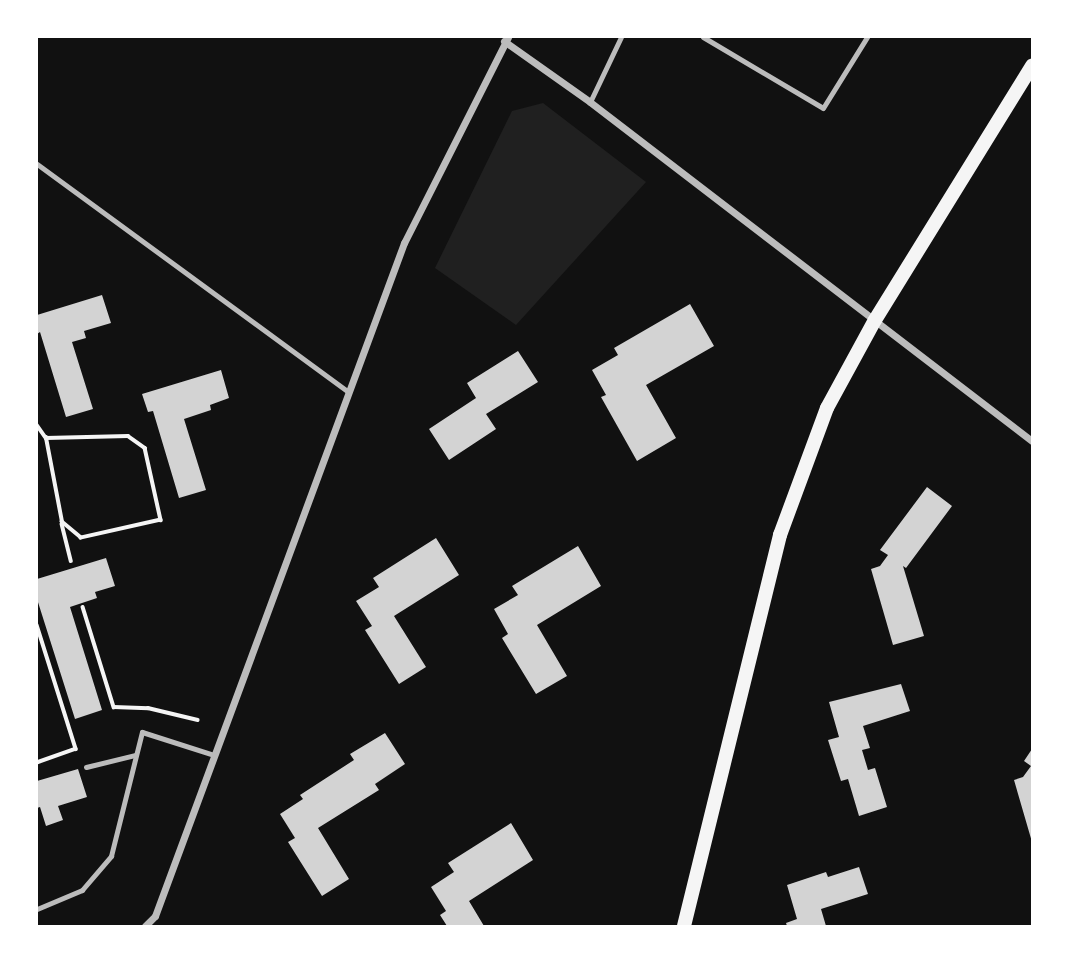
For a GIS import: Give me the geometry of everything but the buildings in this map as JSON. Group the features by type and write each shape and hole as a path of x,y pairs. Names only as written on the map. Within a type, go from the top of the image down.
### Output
{"main road":[{"path":"684,926 780,535 827,408 874,320 1032,66"}],"street":[{"path":"145,926 155,916 404,243 506,39 1032,441"}],"lane":[{"path":"590,102 621,37"},
{"path":"703,37 823,108 867,37"},
{"path":"37,164 349,392"},
{"path":"37,909 82,890 111,856 117,843 142,732 215,755"},
{"path":"86,767 135,755"}],"path":[{"path":"37,425 46,438 71,561"},
{"path":"46,438 128,436 145,448 161,520 81,538 62,522"},
{"path":"83,607 114,707 148,708 198,720"},
{"path":"37,625 76,749 37,763"}],"shaded area":[{"path":"543,103 646,182 516,325 435,268 512,111"}]}
